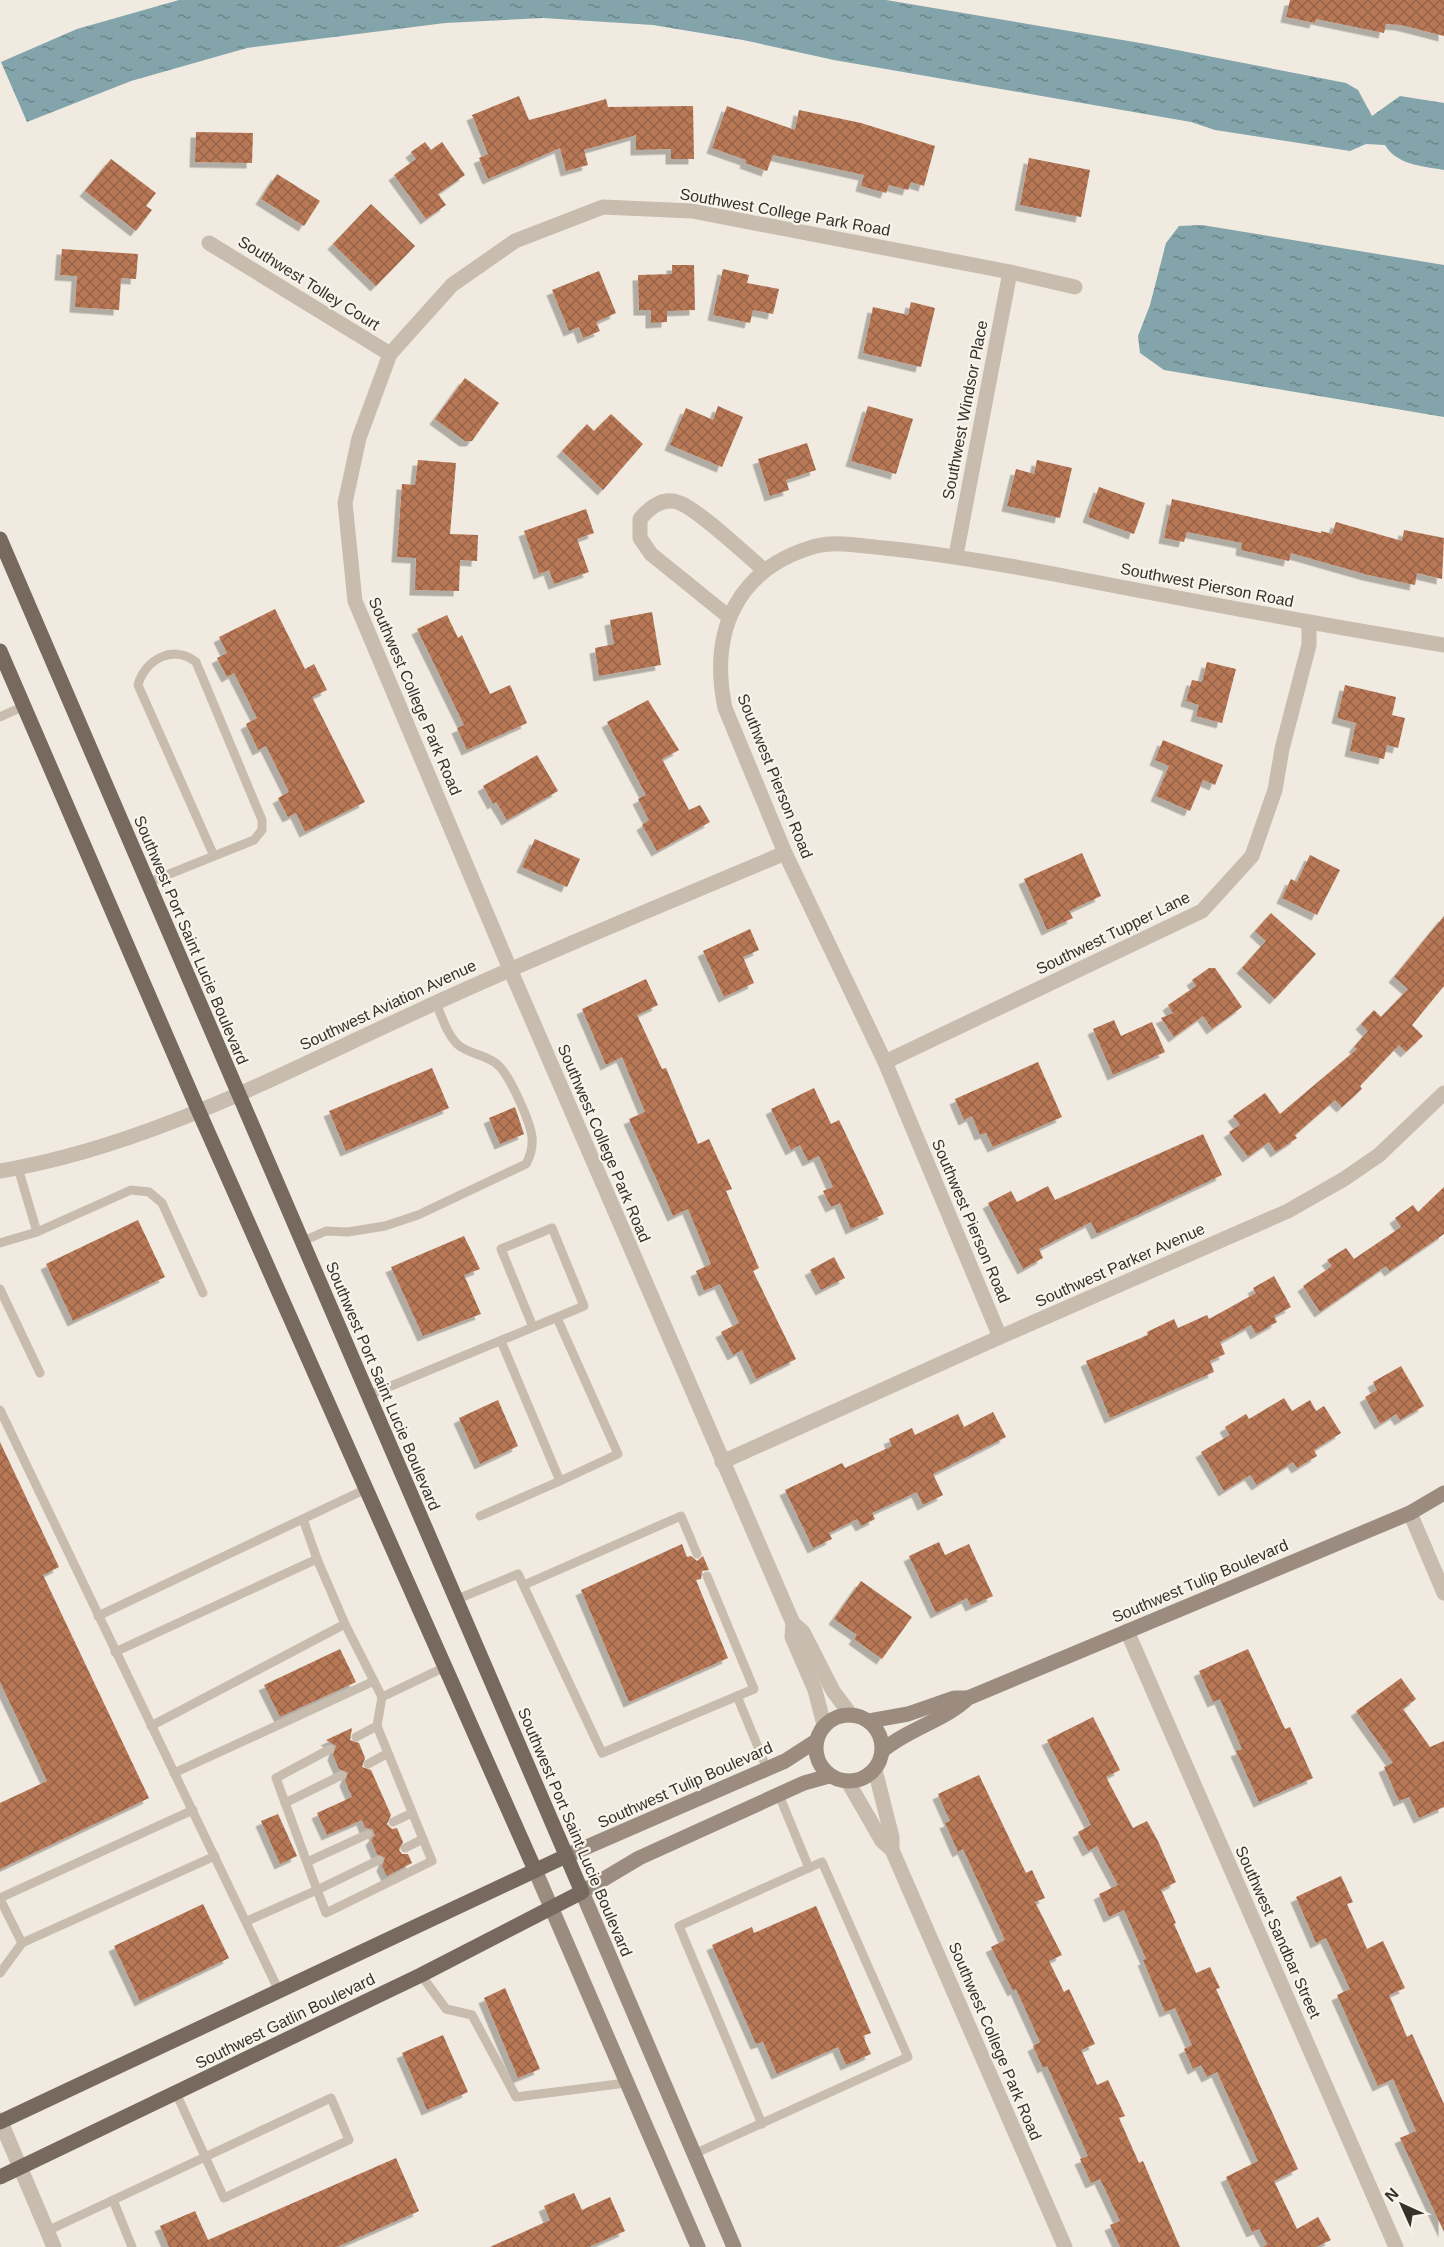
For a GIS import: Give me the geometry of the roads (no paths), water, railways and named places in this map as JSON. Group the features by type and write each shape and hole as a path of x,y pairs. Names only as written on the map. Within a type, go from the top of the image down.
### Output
{"main road":[{"name":"Southwest Port Saint Lucie Boulevard","path":"0,539 582,1892"},
{"path":"0,651 199,1112 535,1870"},
{"name":"Southwest Gatlin Boulevard","path":"0,2121 566,1856"},
{"name":"Southwest Gatlin Boulevard","path":"0,2177 421,1975 582,1892"}],"street":[{"name":"Southwest College Park Road","path":"851,1715 833,1691 803,1632 793,1623 510,969 355,601 345,503 359,438 390,354 452,285 515,241 603,207 692,211 1010,272 1075,287"},
{"name":"Southwest Tolley Court","path":"209,243 390,354"},
{"name":"Southwest Windsor Place","path":"956,555 1010,272"},
{"path":"729,617 651,554 640,538 640,519 653,506 662,502 680,503 764,570"},
{"name":"Southwest Pierson Road","path":"1000,1337 885,1062 785,853 725,708 719,660 722,637 729,617 742,594 764,570 802,551 818,546 839,544 956,555 1309,623 1444,645"},
{"name":"Southwest Tupper Lane","path":"885,1062 1202,911 1252,856 1275,790 1282,750 1309,645 1309,623"},
{"name":"Southwest Aviation Avenue","path":"0,1171 64,1159 127,1140 199,1112 510,969 785,853"},
{"name":"Southwest Parker Avenue","path":"722,1462 1288,1211 1379,1155 1444,1094"},
{"name":"Southwest Tulip Boulevard","path":"882,1751 914,1728 958,1708 968,1698 1410,1513 1444,1493"},
{"path":"1410,1513 1444,1593"},
{"name":"Southwest College Park Road","path":"793,1623 792,1637 814,1690 824,1725"},
{"name":"Southwest Sandbar Street","path":"1127,1631 1396,2247"},
{"name":"Southwest Tulip Boulevard","path":"868,1721 908,1714 954,1698 968,1698"},
{"path":"582,1892 639,1858 779,1795 829,1776 848,1782 857,1781 874,1770 882,1751 876,1730 868,1721 851,1715 834,1719 824,1725 816,1741 819,1760 829,1776"},
{"name":"Southwest Tulip Boulevard","path":"566,1856 767,1769 799,1754 816,1741"},
{"name":"Southwest College Park Road","path":"874,1770 892,1837 892,1850 1065,2247"},
{"name":"Southwest College Park Road","path":"848,1782 882,1841 892,1850"},
{"path":"535,1870 698,2247"},
{"name":"Southwest Port Saint Lucie Boulevard","path":"582,1892 734,2247"},
{"path":"0,2121 54,2247"}],"lane":[{"path":"147,883 254,840 262,831 262,820 196,662 186,654 173,653 151,663 141,672 138,685 214,856"},
{"path":"0,717 24,706"},
{"path":"301,1242 326,1231 348,1232 385,1226 418,1215 526,1164 532,1153 532,1135 515,1094 500,1066 489,1058 459,1046 447,1032 436,1003"},
{"path":"18,1168 37,1232"},
{"path":"0,1243 37,1232 131,1190 150,1191 162,1203 203,1293"},
{"path":"367,1396 584,1306 552,1228 501,1249 533,1327"},
{"path":"0,1289 40,1372"},
{"path":"480,1516 618,1454 557,1318"},
{"path":"501,1341 560,1481"},
{"path":"0,1410 279,1991"},
{"path":"98,1616 366,1489"},
{"path":"524,1585 681,1516 697,1554"},
{"path":"303,1519 317,1559 345,1623 382,1697 377,1726 432,1862 326,1913 276,1778 330,1749"},
{"path":"115,1652 317,1559"},
{"path":"455,1600 518,1574 602,1753 754,1689 707,1576"},
{"path":"151,1726 345,1623"},
{"path":"382,1697 446,1667"},
{"path":"174,1773 374,1681"},
{"path":"737,1696 767,1769"},
{"path":"356,1737 377,1726"},
{"path":"368,1764 388,1753"},
{"path":"285,1803 342,1775"},
{"path":"779,1795 809,1868"},
{"path":"22,1943 0,1899 193,1810"},
{"path":"393,1822 412,1813"},
{"path":"307,1862 368,1834"},
{"path":"405,1848 423,1839"},
{"path":"0,1973 22,1943 215,1856"},
{"path":"247,1921 379,1860"},
{"path":"694,2154 762,2124 908,2058 822,1862 679,1926 762,2124"},
{"path":"421,1975 446,2009 472,2015 516,2097 626,2083"},
{"path":"47,2231 112,2200 205,2157 331,2098 349,2140 224,2198 205,2157 176,2093"},
{"path":"112,2200 132,2247"}],"water":[{"path":"179,0 886,0 1146,44 1346,83 1358,90 1372,116 1400,96 1444,103 1444,170 1403,161 1390,152 1385,145 1366,144 1350,151 1215,130 1191,122 834,60 743,40 653,25 543,18 445,23 247,48 131,81 27,122 1,62 77,29"},
{"path":"1202,225 1444,265 1444,417 1164,370 1140,353 1138,336 1150,305 1166,243 1179,226"}]}
